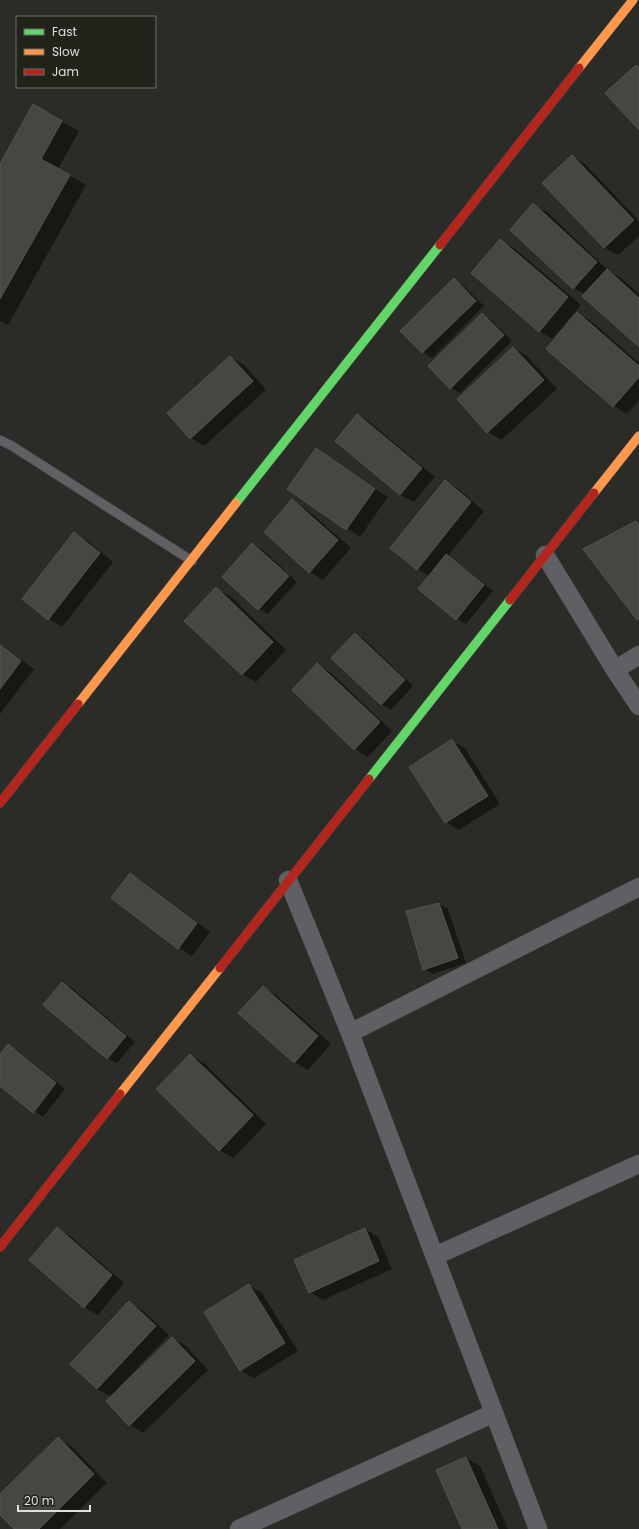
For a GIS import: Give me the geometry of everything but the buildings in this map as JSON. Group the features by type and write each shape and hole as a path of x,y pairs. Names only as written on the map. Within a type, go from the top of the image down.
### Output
{"street":[{"path":"0,803 633,0"},
{"path":"0,1247 639,436"},
{"path":"545,555 615,670 639,706"},
{"path":"615,670 639,655"},
{"path":"288,880 350,1033 538,1529"},
{"path":"350,1033 639,887"},
{"path":"435,1256 639,1164"},
{"path":"239,1529 494,1413"}],"lane":[{"path":"0,440 12,446 192,561"}],"traffic: fast":[{"path":"236,503 440,245"},
{"path":"369,779 510,600"}],"traffic: slow":[{"path":"579,68 633,0"},
{"path":"594,493 639,436"},
{"path":"78,704 236,503"},
{"path":"120,1094 220,968"}],"traffic: jam":[{"path":"440,245 579,68"},
{"path":"510,600 594,493"},
{"path":"0,803 78,704"},
{"path":"220,968 369,779"},
{"path":"0,1247 120,1094"}]}
